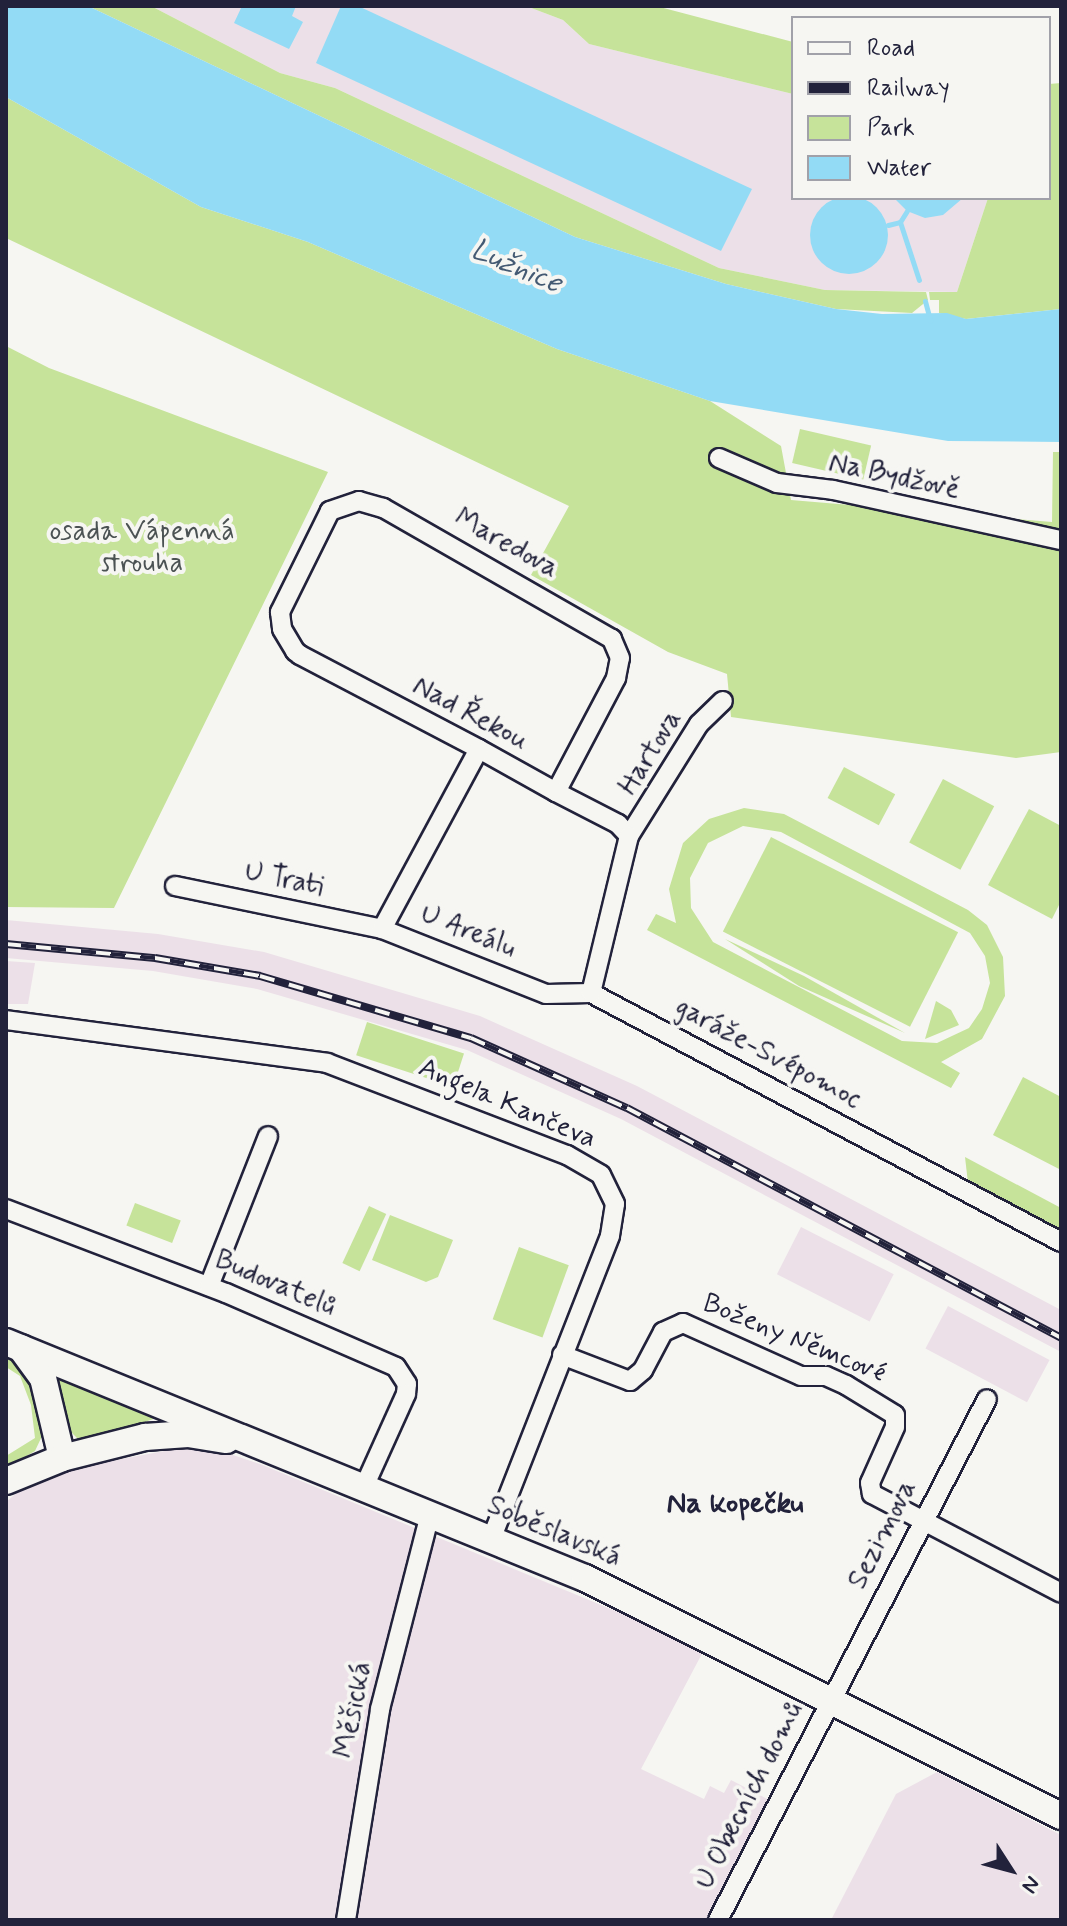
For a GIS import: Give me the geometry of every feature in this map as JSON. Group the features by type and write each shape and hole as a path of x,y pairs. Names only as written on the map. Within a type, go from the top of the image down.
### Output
{"main road":[{"name":"Soběslavská","path":"12,1344 201,1418 256,1447 364,1487 585,1578 1061,1816"},
{"path":"12,1344 40,1370 62,1458"},
{"path":"6,1481 62,1458 176,1434 256,1447"}],"street":[{"name":"Na Bydžově","path":"719,458 777,483 833,490 1061,540"},
{"name":"Nad Řekou","path":"349,502 330,511 283,601 280,619 286,639 300,655 618,824 629,836"},
{"name":"Maredova","path":"349,502 383,508 604,631 620,658 616,678 556,792"},
{"name":"Hartova","path":"629,836 699,724 723,701"},
{"name":"U Areálu","path":"479,749 382,929 546,994 591,993"},
{"path":"591,993 629,836"},
{"name":"U Trati","path":"175,886 382,929"},
{"name":"garáže-Svépomoc","path":"591,993 1061,1242"},
{"name":"Angela Kančeva","path":"6,1020 327,1063 580,1161 608,1183 616,1212 491,1540"},
{"path":"209,1286 268,1136"},
{"name":"Budovatelů","path":"6,1209 209,1286 389,1362 403,1374 406,1394 364,1487"},
{"name":"Boženy Němcové","path":"562,1355 630,1381 643,1370 663,1332 683,1323 801,1376 826,1376 846,1385 895,1415 895,1427 870,1483 876,1498 1061,1593"},
{"name":"Sezimova","path":"832,1699 920,1521 987,1399"},
{"name":"Měšická","path":"346,1920 380,1709 430,1514"},
{"name":"U Obecních domů","path":"718,1920 832,1699"}],"shaded area":[{"path":"151,6 526,6 563,20 589,44 791,94 791,200 987,200 957,292 825,290 719,268 335,88 280,73"},
{"path":"6,920 158,934 264,952 480,1016 637,1086 1061,1310 1061,1352 621,1119 467,1050 257,989 153,971 6,958"},
{"path":"6,961 35,963 28,1004 6,1004"},
{"path":"801,1227 894,1274 870,1321 777,1274"},
{"path":"948,1306 1050,1360 1027,1402 925,1348"},
{"path":"181,1448 218,1450 260,1464 705,1648 641,1769 704,1799 710,1786 724,1793 731,1780 773,1802 713,1920 6,1920 6,1502 20,1490 83,1466"},
{"path":"937,1772 1061,1835 1061,1920 831,1920 896,1794"}],"green space":[{"path":"88,6 151,6 280,73 335,88 719,268 825,290 926,292 928,300 912,313 836,309 726,284 575,237"},
{"path":"526,6 656,6 791,41 791,94 589,44 563,20"},
{"path":"1061,83 1061,309 966,319 939,313 939,300 930,300 929,292 957,292 987,200 1051,200 1051,84"},
{"path":"6,97 201,207 308,242 557,349 710,401 781,446 791,500 1052,522 1053,452 1061,452 1061,752 1016,758 731,717 727,674 668,652 531,575 569,506 6,238"},
{"name":"osada Vápenná strouha","path":"6,346 49,368 328,472 114,908 6,907"},
{"path":"800,429 871,445 863,480 792,463"},
{"path":"844,767 895,794 879,825 828,798"},
{"path":"943,779 994,806 960,870 909,843"},
{"path":"744,808 784,814 968,910 987,925 1003,957 1005,996 982,1039 941,1062 960,1073 951,1088 647,930 656,914 676,923 669,889 683,843 709,819","holes":["743,826 781,832 970,933 985,956 990,983 982,1009 969,1028 937,1043 902,1041 713,942 691,908 690,878 708,843"]},
{"path":"1029,809 1061,826 1061,901 1052,919 988,885"},
{"path":"771,837 958,932 910,1027 723,931"},
{"path":"725,939 804,976 905,1033 799,986"},
{"path":"936,1001 951,1010 959,1025 925,1039"},
{"path":"367,1022 464,1054 453,1087 356,1055"},
{"path":"1023,1077 1061,1097 1061,1170 993,1135"},
{"path":"965,1157 1061,1208 1061,1234 968,1183"},
{"path":"135,1203 181,1221 172,1243 126,1225"},
{"path":"369,1206 386,1214 360,1271 342,1263"},
{"path":"390,1215 453,1240 438,1277 426,1282 372,1260"},
{"path":"519,1247 569,1265 542,1337 493,1319"},
{"path":"6,1356 29,1375 42,1436 35,1451 6,1468 6,1456 35,1438 31,1405 20,1376 6,1367"},
{"path":"59,1377 156,1418 83,1444 67,1428 54,1384"}],"water":[{"name":"Lužnice","path":"6,6 88,6 575,237 726,284 836,309 882,314 947,313 966,319 1061,309 1061,442 948,441 710,401 557,349 308,242 201,207 6,97"},
{"path":"242,6 296,6 292,16 303,22 289,49 234,23"},
{"path":"341,6 358,6 752,189 721,251 316,63"},
{"path":"832,200 871,202 882,213 887,227 887,243 882,257 871,268 857,273 841,273 827,268 816,257 811,243 811,227 816,213"},
{"path":"896,200 961,200 943,215 925,218 907,211"}],"waterway":[{"path":"888,225 900,222 907,211"},
{"path":"900,222 919,280"},
{"path":"925,301 930,320"}],"railway":[{"path":"6,944 155,958 260,976 471,1038 627,1108 1061,1338"}],"district":[{"name":"Na kopečku","path":"735,1504"}]}
